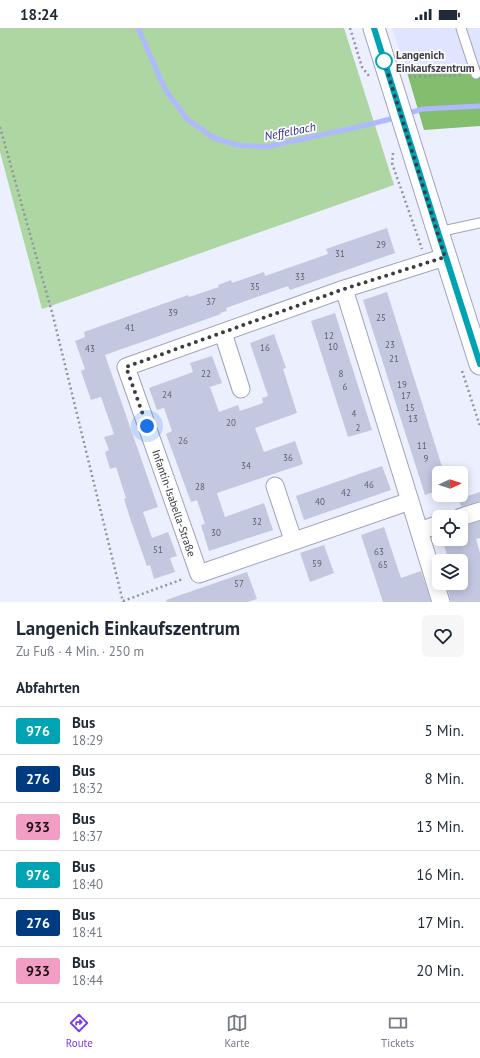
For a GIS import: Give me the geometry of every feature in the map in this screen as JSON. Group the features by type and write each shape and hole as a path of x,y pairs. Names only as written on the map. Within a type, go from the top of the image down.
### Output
{"street":[{"path":"374,28 384,82 407,133 480,364"},
{"name":"Infantin-Isabella-Straße","path":"199,574 126,367 344,289 445,257"},
{"path":"344,289 441,602"},
{"path":"223,333 241,389"},
{"path":"275,486 293,540"},
{"path":"199,574 293,540 410,501"},
{"path":"468,515 480,511"},
{"path":"420,531 432,527"}],"lane":[{"path":"461,28 476,74"},
{"path":"438,232 480,223"}],"path":[{"path":"350,28 362,67 384,82 476,74"},
{"path":"0,127 53,316 123,601 199,574"}],"shaded area":[{"path":"392,28 480,28 480,66 406,69"}],"green space":[{"path":"0,28 344,28 394,185 42,309 0,152"},
{"path":"480,66 480,126 424,130 406,69"}],"building":[{"path":"387,228 395,253 290,290 288,286 226,308 227,311 220,313 221,314 105,355 158,507 143,512 152,538 168,532 177,556 170,558 175,572 154,579 150,565 147,566 131,521 124,499 126,498 116,467 110,469 105,452 109,450 104,437 114,434 101,397 91,400 81,371 85,369 75,341 85,337 84,332 188,295 189,297 219,287 218,285 231,280 232,283 264,272 265,276 328,254 326,249"},
{"path":"387,292 442,466 432,466 432,492 425,495 363,300"},
{"path":"335,313 372,430 348,437 311,321"},
{"path":"274,334 286,368 283,369 297,413 255,428 264,452 295,441 303,464 217,493 225,517 264,503 273,530 209,551 201,525 205,524 197,500 191,502 166,434 172,431 164,408 157,410 149,388 193,372 190,363 212,356 222,383 210,387 219,412 238,405 240,411 263,403 262,398 268,396 250,343"},
{"path":"382,466 391,490 304,520 296,496"},
{"path":"480,492 480,501 461,507 460,502 468,502 468,496"},
{"path":"480,521 480,538 476,539 480,553 480,602 451,602 448,590 468,590 468,554 447,554 444,546 468,546 468,525"},
{"path":"384,527 401,578 421,571 431,602 383,602 361,535"},
{"path":"324,545 334,573 310,582 300,553"},
{"path":"247,572 257,599 247,602 167,602 166,600"}],"waterway":[{"name":"Neffelbach","path":"138,28 165,89 187,119 214,138 237,145 266,147 398,117"},
{"name":"Neffelbach","path":"405,114 423,109 480,106"}],"bus line":[{"name":"976","path":"374,28 480,364"}],"place":[{"name":"Langenich Einkaufszentrum","path":"384,61"}],"route":[{"path":"147,426 126,367 344,289 422,263 445,257 384,61"}]}
